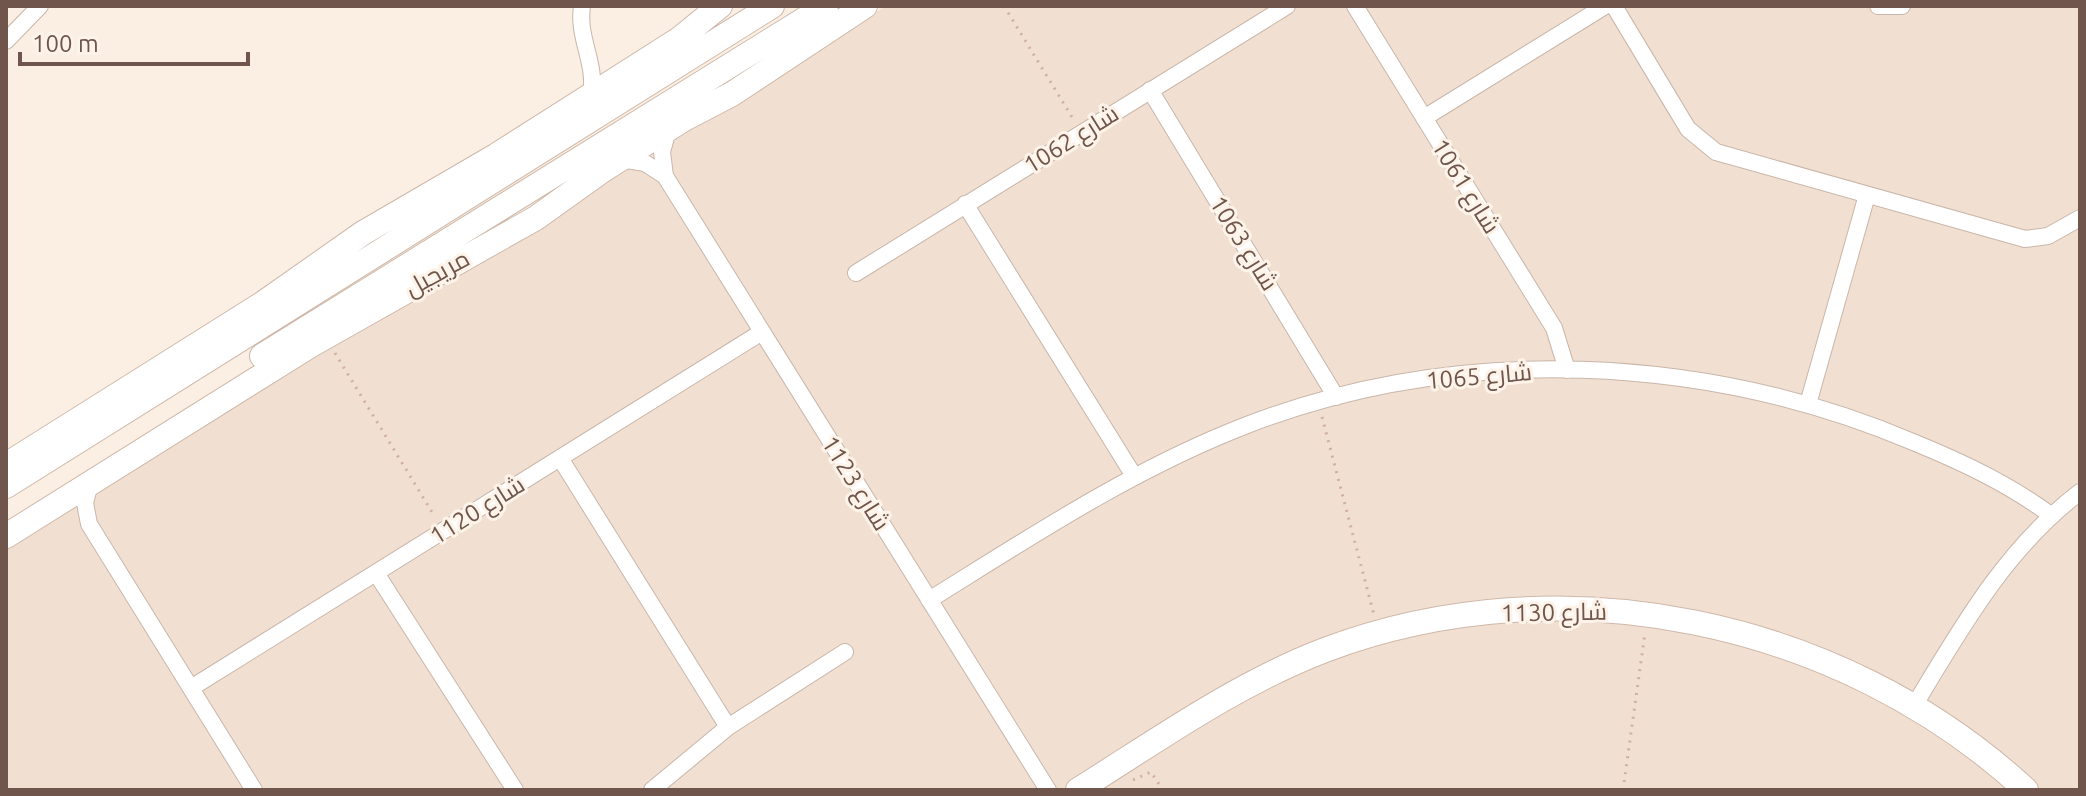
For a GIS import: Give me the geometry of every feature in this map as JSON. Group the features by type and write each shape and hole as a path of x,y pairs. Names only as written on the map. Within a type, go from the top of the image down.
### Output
{"street":[{"path":"6,41 40,6"},
{"path":"582,6 581,35 591,57 591,96"},
{"path":"6,465 262,304 363,233 591,96 688,32 720,6"},
{"name":"مريجيل","path":"6,486 772,6"},
{"name":"مريجيل","path":"6,518 392,274 826,6"},
{"name":"مريجيل","path":"6,536 325,337 536,218 583,183 698,111 732,94 865,6"},
{"name":"شارع 1062","path":"856,273 1287,6"},
{"name":"شارع 1061","path":"1355,6 1554,328 1567,370"},
{"path":"1424,118 1605,6"},
{"path":"1614,6 1688,129 1705,146 2025,239 2048,236 2080,218"},
{"path":"1878,6 1902,6"},
{"path":"698,111 729,80 802,22"},
{"path":"688,32 743,24"},
{"path":"591,57 611,67 632,69"},
{"name":"شارع 1063","path":"1150,90 1336,397"},
{"path":"665,176 662,152 668,130"},
{"path":"315,293 340,265 462,186 497,155"},
{"path":"621,159 645,163 665,176"},
{"name":"شارع 1123","path":"665,176 1048,790"},
{"path":"392,274 533,202 583,183"},
{"path":"1808,404 1867,195"},
{"path":"965,204 1134,476"},
{"name":"شارع 1120","path":"191,688 762,332"},
{"name":"شارع 1065","path":"929,600 1134,476 1218,437 1336,397 1435,378 1567,370 1707,382 1808,404 1882,429 1979,471 2052,516"},
{"path":"560,458 728,727"},
{"path":"90,483 85,503 89,524 254,790"},
{"path":"1914,706 1990,585 2052,516 2080,492"},
{"path":"51,507 71,513 89,524"},
{"path":"376,573 515,790"},
{"name":"شارع 1130","path":"1078,790 1247,685 1326,650 1379,633 1444,618 1531,609 1648,614 1732,630 1778,644 1856,676 1914,706 1971,745 2026,790"},
{"path":"652,790 728,727 845,652"}],"path":[{"path":"1004,6 1081,132"},
{"path":"325,337 444,531"},
{"path":"1318,402 1379,633"},
{"path":"1623,790 1648,614"},
{"path":"1117,765 1129,780 1151,772 1163,790"}],"shaded area":[{"path":"886,6 2080,6 2080,790 6,790 6,547"}]}
